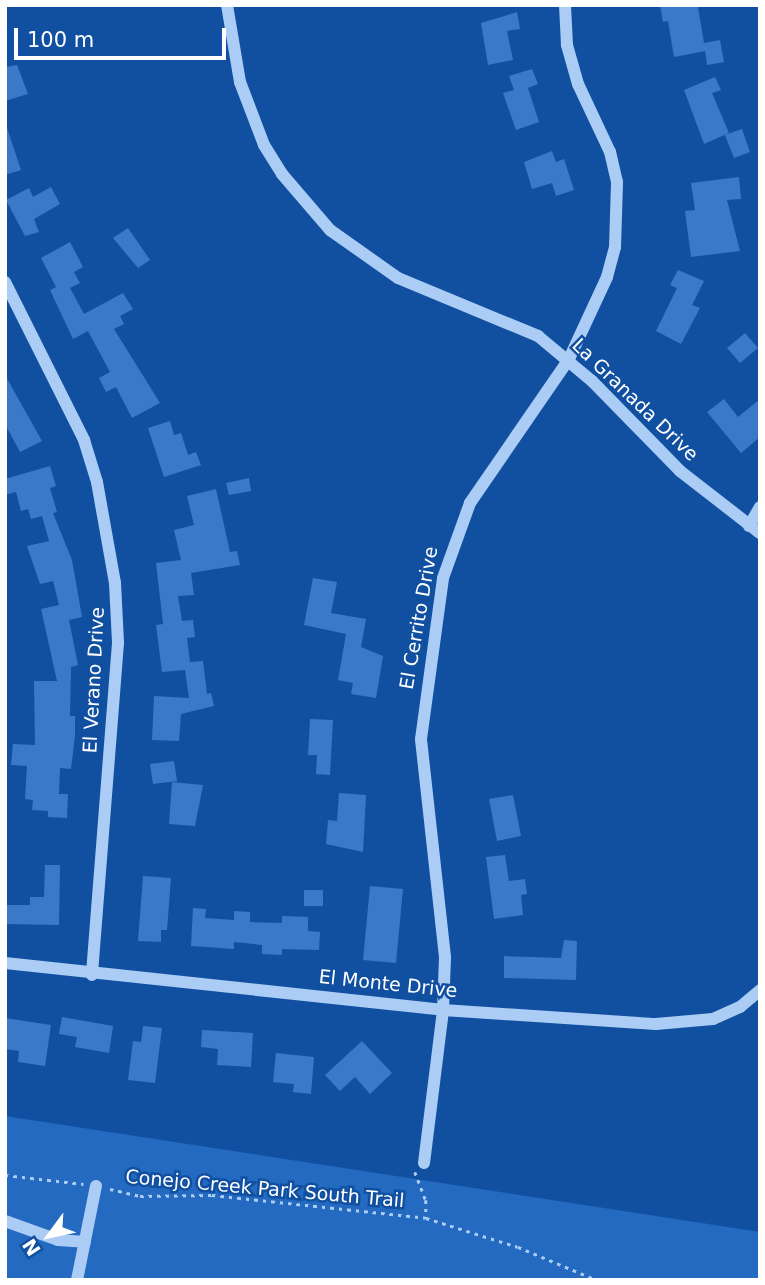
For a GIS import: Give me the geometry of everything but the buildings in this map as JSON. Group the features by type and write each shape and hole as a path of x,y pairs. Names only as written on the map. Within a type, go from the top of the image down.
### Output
{"street":[{"name":"La Granada Drive","path":"227,5 232,52 251,114 282,174 304,203 361,256 398,278 509,321 569,359 680,471 754,530"},
{"name":"El Cerrito Drive","path":"425,1163 443,1010 445,957 421,739 443,578 470,503 569,359 607,277 619,213 610,152 578,84 567,45 565,5"},
{"name":"El Verano Drive","path":"5,282 84,440 97,482 115,583 118,643 92,975"},
{"path":"754,530 760,508"},
{"name":"El Monte Drive","path":"5,963 92,975 443,1010 687,1024 740,1007 760,990"},
{"path":"77,1280 96,1186"},
{"path":"5,1221 58,1240 85,1242"}],"path":[{"path":"425,1163 414,1177 426,1200 426,1218"},
{"name":"Conejo Creek Park South Trail","path":"5,1175 96,1186 140,1196 212,1195 426,1218 519,1247 597,1280"}],"shaded area":[{"path":"5,1116 760,1232 760,1280 5,1280"}]}
